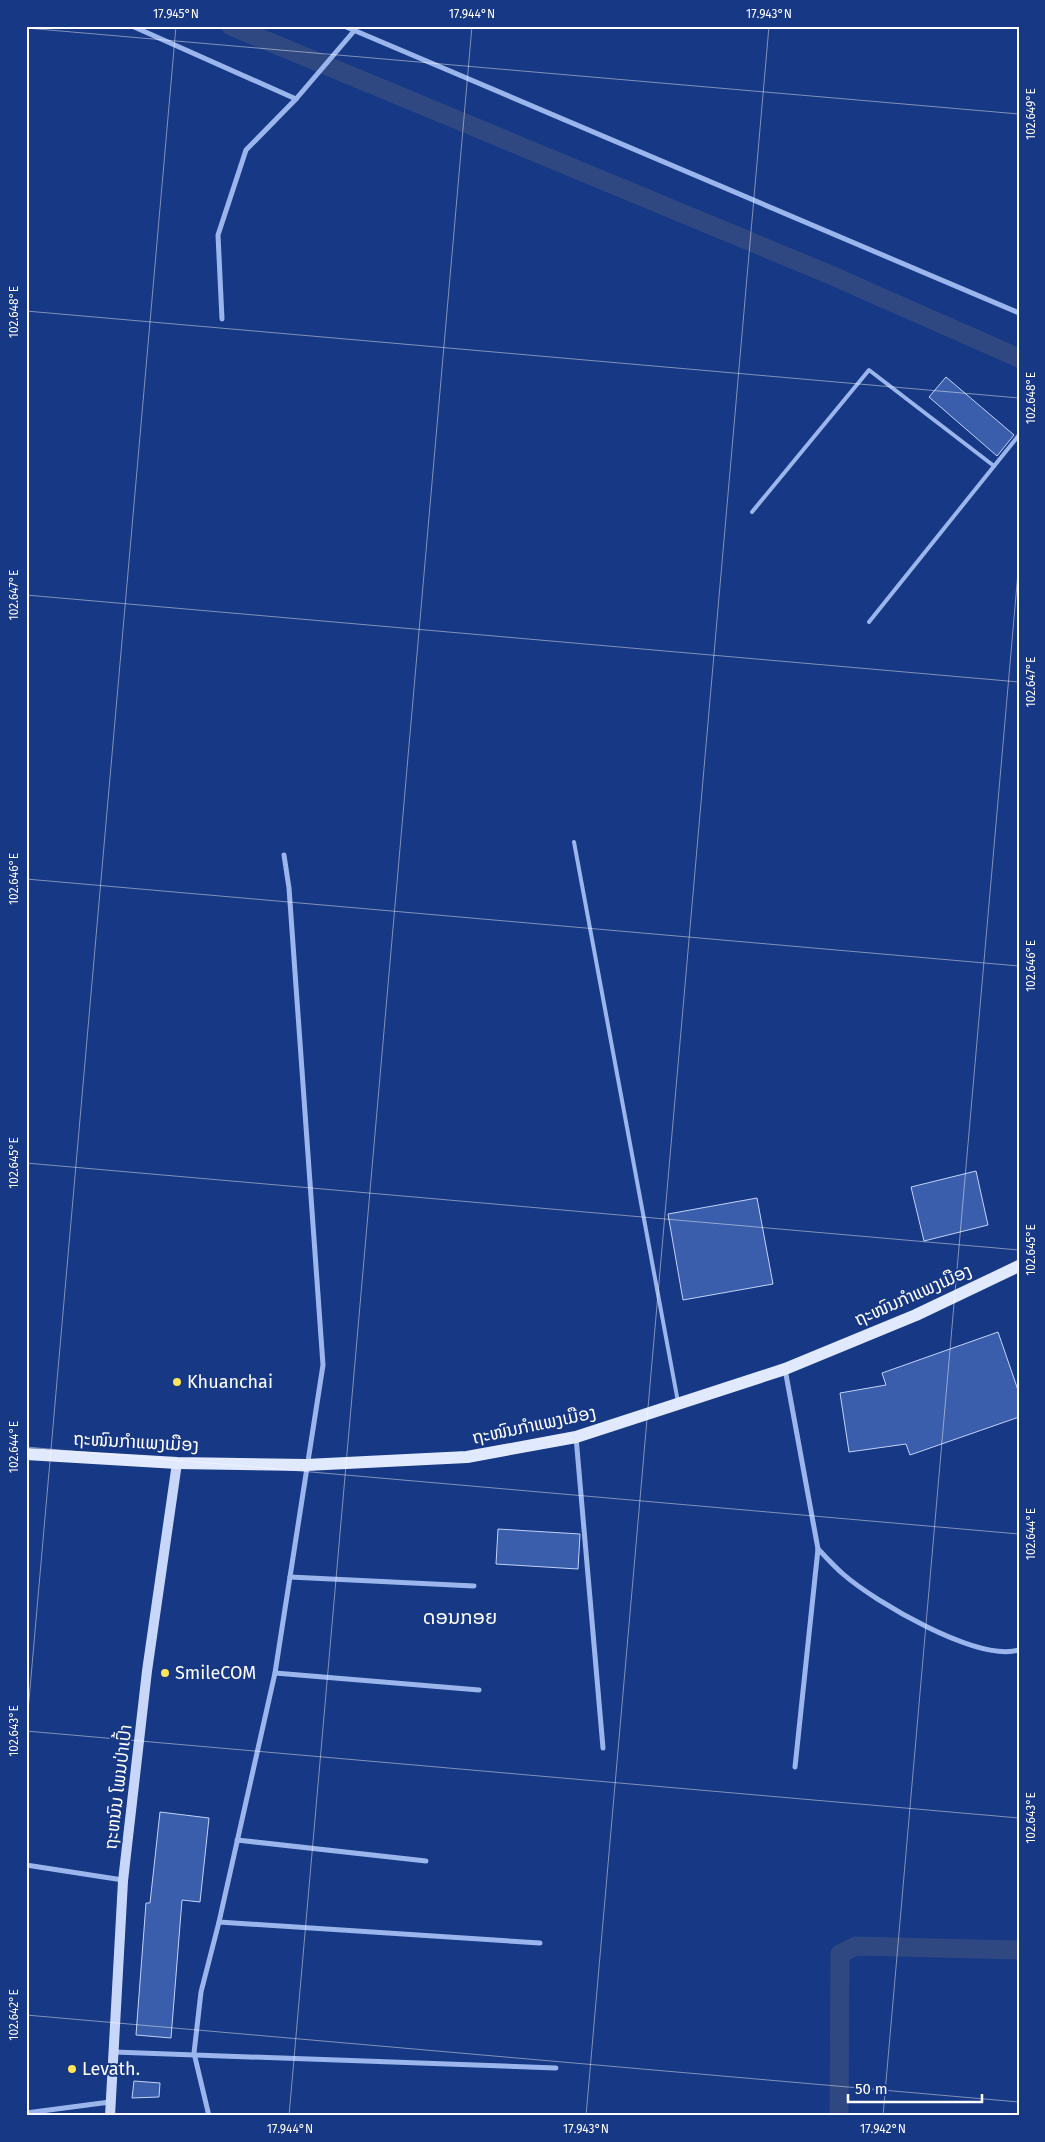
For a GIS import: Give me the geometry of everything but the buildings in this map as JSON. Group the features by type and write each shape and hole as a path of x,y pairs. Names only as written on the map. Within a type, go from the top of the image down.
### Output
{"main road":[{"name":"ຖະໜົນກຳແພງເມືອງ","path":"26,1454 178,1463 306,1465 467,1458 576,1437 785,1370 916,1315 1019,1266"}],"street":[{"path":"132,26 296,98"},
{"path":"344,26 1019,312"},
{"path":"222,319 218,235 246,150 296,98 354,31"},
{"path":"209,2116 194,2053 201,1992 219,1922 274,1673 322,1365 291,918 284,855"},
{"path":"785,1370 818,1549 795,1767"},
{"path":"576,1437 604,1748"},
{"name":"ຖະຫນົນ ໂພນປ່າເປົ້າ","path":"110,2116 123,1880 147,1671 178,1463"},
{"path":"818,1549 844,1574 889,1605 941,1633 994,1652 1009,1653 1019,1650"},
{"path":"290,1577 474,1586"},
{"path":"274,1673 479,1690"},
{"path":"237,1840 426,1861"},
{"path":"26,1865 123,1880"},
{"path":"219,1922 540,1943"},
{"path":"114,2052 194,2053 556,2068"},
{"path":"26,2113 111,2102"}],"lane":[{"path":"752,512 869,370 994,466"},
{"path":"869,622 1019,435"},
{"path":"574,842 678,1404"}],"waterway":[{"path":"231,26 826,273 1019,358"},
{"path":"839,2116 840,1954 856,1946 1019,1950"}],"place":[{"name":"Khuanchai","path":"177,1382"},
{"name":"SmileCOM","path":"165,1673"},
{"name":"Levath.","path":"72,2069"}],"district":[{"name":"ດອນກອຍ","path":"460,1617"}]}
